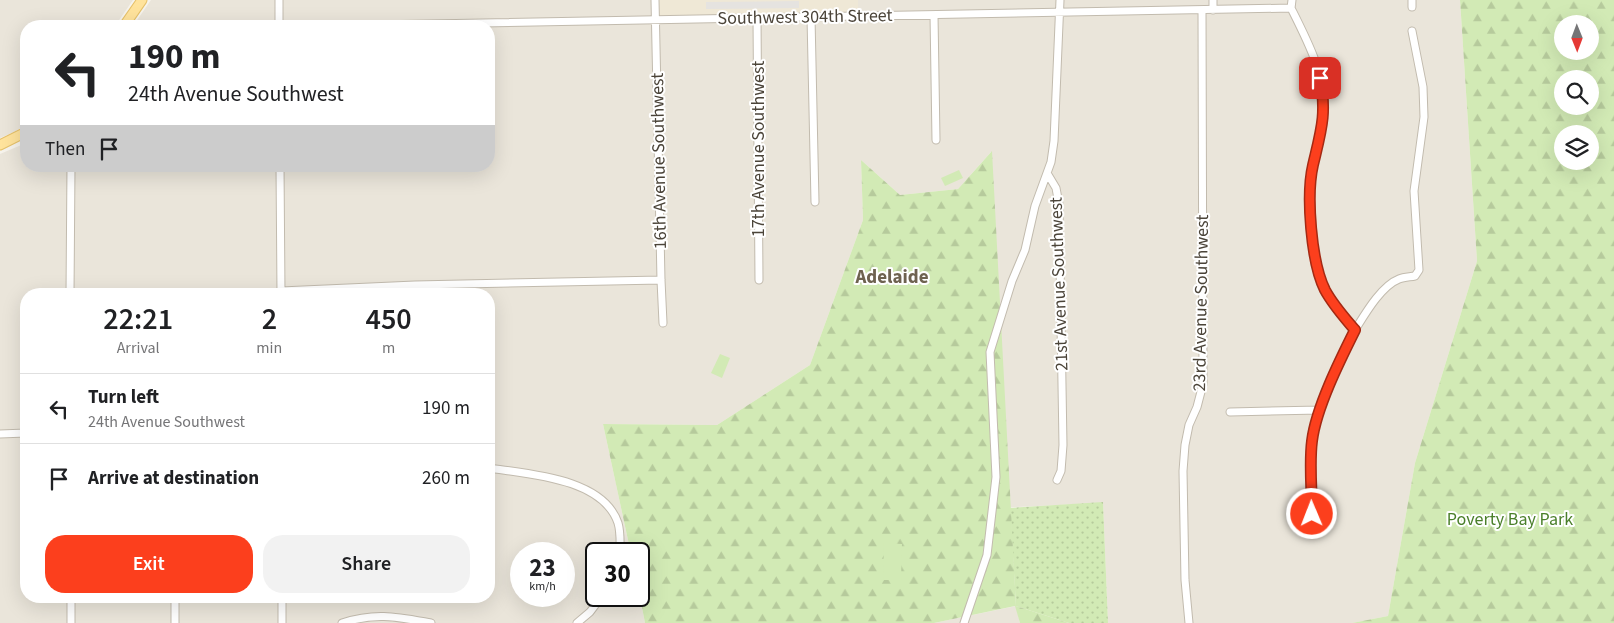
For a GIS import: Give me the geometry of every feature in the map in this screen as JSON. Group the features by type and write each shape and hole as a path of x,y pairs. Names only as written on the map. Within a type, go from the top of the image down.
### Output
{"main road":[{"path":"128,20 142,0"},
{"path":"0,145 20,135"}],"street":[{"path":"279,0 279,20"},
{"name":"16th Avenue Southwest","path":"656,0 661,280 664,323"},
{"name":"21st Avenue Southwest","path":"1057,480 1061,471 1063,445 1059,204 1056,188 1047,173 1051,162 1054,141 1060,0"},
{"path":"1213,0 1213,10"},
{"path":"1292,0 1292,8 1316,65 1324,97 1323,127 1313,165 1311,191 1312,226 1317,265 1326,292 1334,305 1355,330"},
{"name":"Southwest 304th Street","path":"495,23 1292,8"},
{"name":"23rd Avenue Southwest","path":"1188,623 1182,471 1185,445 1203,384 1202,10"},
{"path":"934,15 936,140"},
{"path":"810,17 815,202"},
{"name":"17th Avenue Southwest","path":"757,18 759,280"},
{"path":"1312,531 1312,446 1320,410 1355,330 1368,310 1388,286 1400,278 1413,277 1418,272 1419,260 1414,191 1424,117 1423,87 1412,31"},
{"path":"70,288 71,172"},
{"path":"280,172 281,288"},
{"path":"964,623 987,555 996,477 990,352 1012,281 1025,250 1036,206 1047,173"},
{"path":"370,288 661,280"},
{"path":"1230,412 1320,410"},
{"path":"0,434 20,434"},
{"path":"495,469 570,482 590,491 608,506 618,523 620,542"},
{"path":"71,603 71,623"},
{"path":"175,603 175,623"},
{"path":"282,603 282,623"},
{"path":"577,623 594,607"},
{"path":"342,623 356,619 390,616 431,623"}],"shaded area":[{"path":"0,0 133,0 119,20 20,20 20,128 0,138"},
{"path":"151,0 656,0 858,16 858,0 1460,0 1477,261 1415,463 1388,616 1352,623 1108,623 1103,503 996,508 991,152 958,189 900,195 861,160 863,220 810,365 717,425 603,424 628,542 585,542 585,607 642,607 645,623 0,623 0,154 20,146 20,172 495,172 495,20 137,20"},
{"path":"655,0 858,0 858,17 656,20"},
{"path":"799,1 799,8 706,9 706,2"},
{"path":"1016,606 1020,623 934,623"}],"green space":[{"name":"Poverty Bay Park","path":"1460,0 1614,0 1614,623 1352,623 1388,616 1415,463 1477,261"},
{"path":"992,151 1016,606 1069,623 1020,623 1015,606 934,623 645,623 642,607 650,607 650,542 628,542 603,424 717,425 810,365 863,220 861,160 900,195 958,189"},
{"path":"959,170 963,178 945,186 941,178"},
{"path":"720,354 730,358 722,378 711,373"},
{"path":"1103,502 1108,623 1069,623 1016,606 1010,508"},
{"path":"884,543 902,544 901,580 883,580"}],"district":[{"name":"Adelaide","path":"892,277"}],"route":[{"path":"1312,514 1312,440 1320,410 1355,330 1334,305 1323,286 1317,265 1313,238 1311,185 1313,165 1324,119 1324,102 1320,78"}]}
